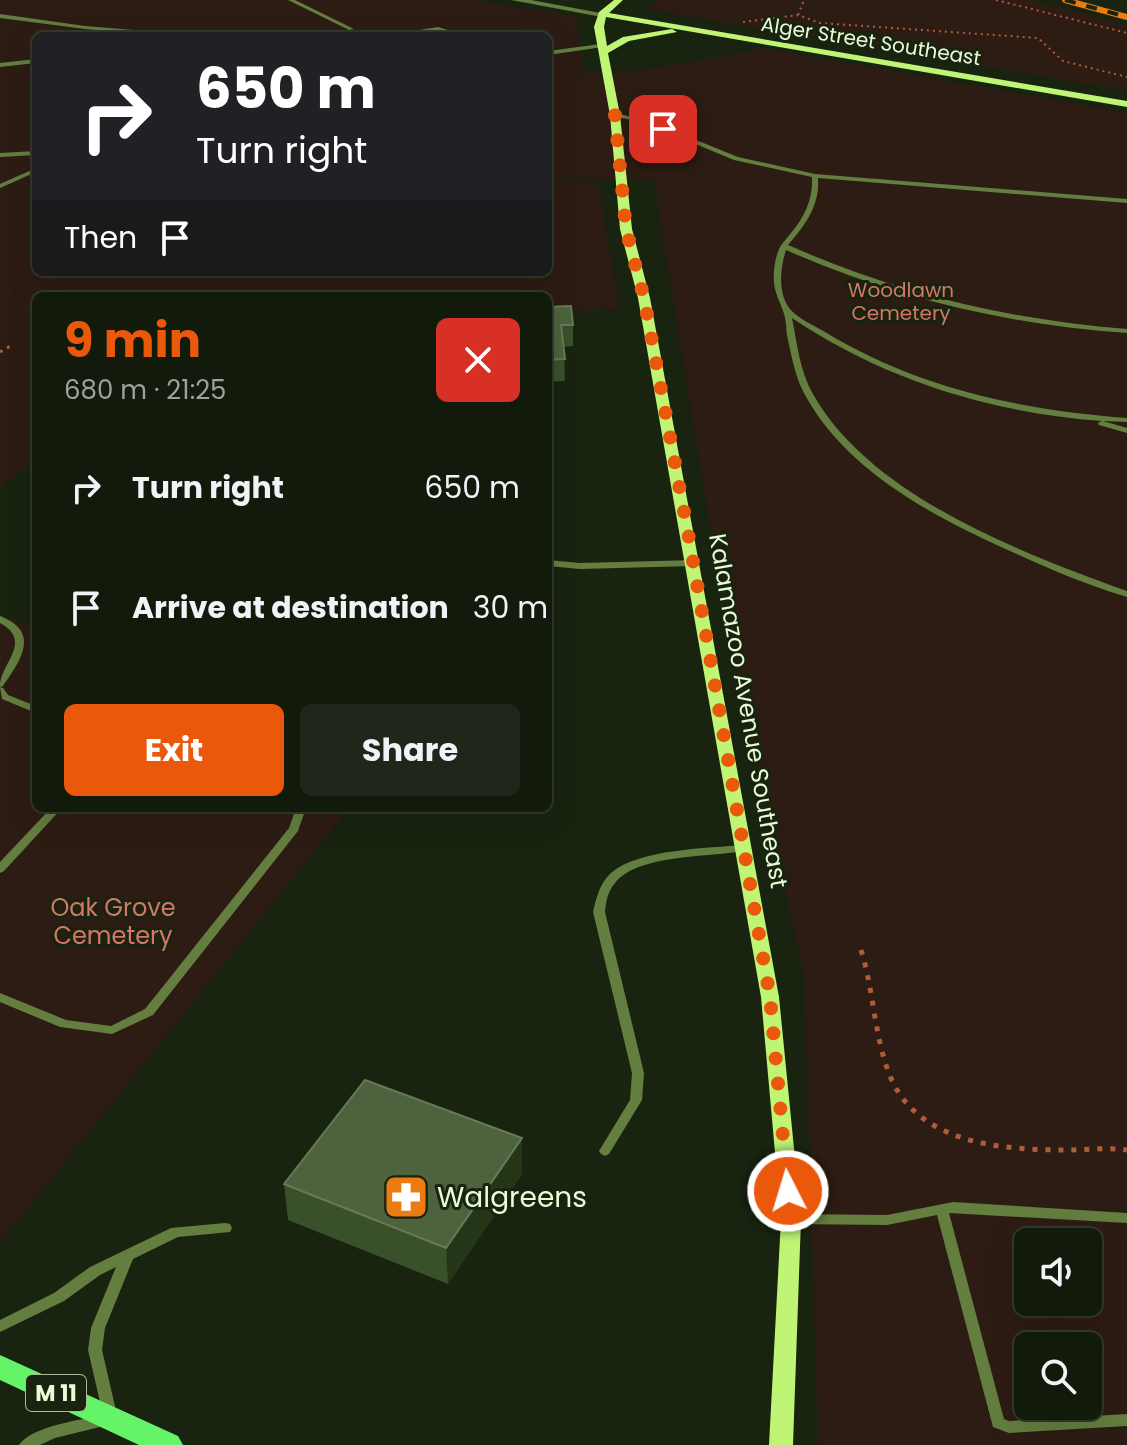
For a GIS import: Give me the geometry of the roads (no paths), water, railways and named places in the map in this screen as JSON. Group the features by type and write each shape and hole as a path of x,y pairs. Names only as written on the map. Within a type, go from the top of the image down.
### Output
{"main road":[{"path":"602,14 619,0"},
{"name":"Alger Street Southeast","path":"602,14 1127,104"},
{"name":"Kalamazoo Avenue Southeast","path":"602,14 599,27 615,115 626,229 644,298 694,563 770,997 791,1219 781,1445"},
{"path":"602,49 646,34 716,33"},
{"name":"M 11","path":"0,1367 168,1445"}],"street":[{"name":"Alger Street Southeast","path":"515,0 576,5 602,14"}],"lane":[{"path":"291,0 356,31"},
{"path":"0,16 73,26 176,32"},
{"path":"417,32 438,29 450,32"},
{"path":"324,32 362,32"},
{"path":"552,53 602,49"},
{"path":"0,65 32,61"},
{"path":"615,115 647,122 736,159 815,176 1127,201"},
{"path":"0,155 32,153"},
{"path":"0,186 32,172"},
{"path":"815,176 814,203 803,223 784,246 776,264 794,354 809,395 839,438 880,474 1010,549 1127,594"},
{"path":"784,246 847,274 959,305 1031,319 1127,331"},
{"path":"787,311 840,346 907,375 975,396 1092,419 1127,431"},
{"path":"1092,419 1127,420"},
{"path":"552,563 580,566 694,563"},
{"path":"0,619 10,623 19,636 20,646 19,656 0,687 5,697 32,708"},
{"path":"0,869 53,812"},
{"path":"0,997 64,1024 112,1030 149,1012 294,829 300,812"},
{"path":"605,1151 636,1100 638,1073 599,912 602,892 619,872 649,860 744,848"},
{"path":"791,1219 887,1220 942,1210 984,1207 1127,1218"},
{"path":"942,1210 998,1423 1009,1427 1127,1420"},
{"path":"0,1326 59,1297 95,1271 176,1232 225,1228"},
{"path":"26,1445 52,1432 111,1419 95,1350 98,1328 127,1257"}],"railway":[{"path":"1065,0 1127,17"}],"place":[{"name":"Walgreens","path":"406,1197"}],"park label":[{"name":"Woodlawn Cemetery","path":"901,302"},
{"name":"Oak Grove Cemetery","path":"113,922"}]}
